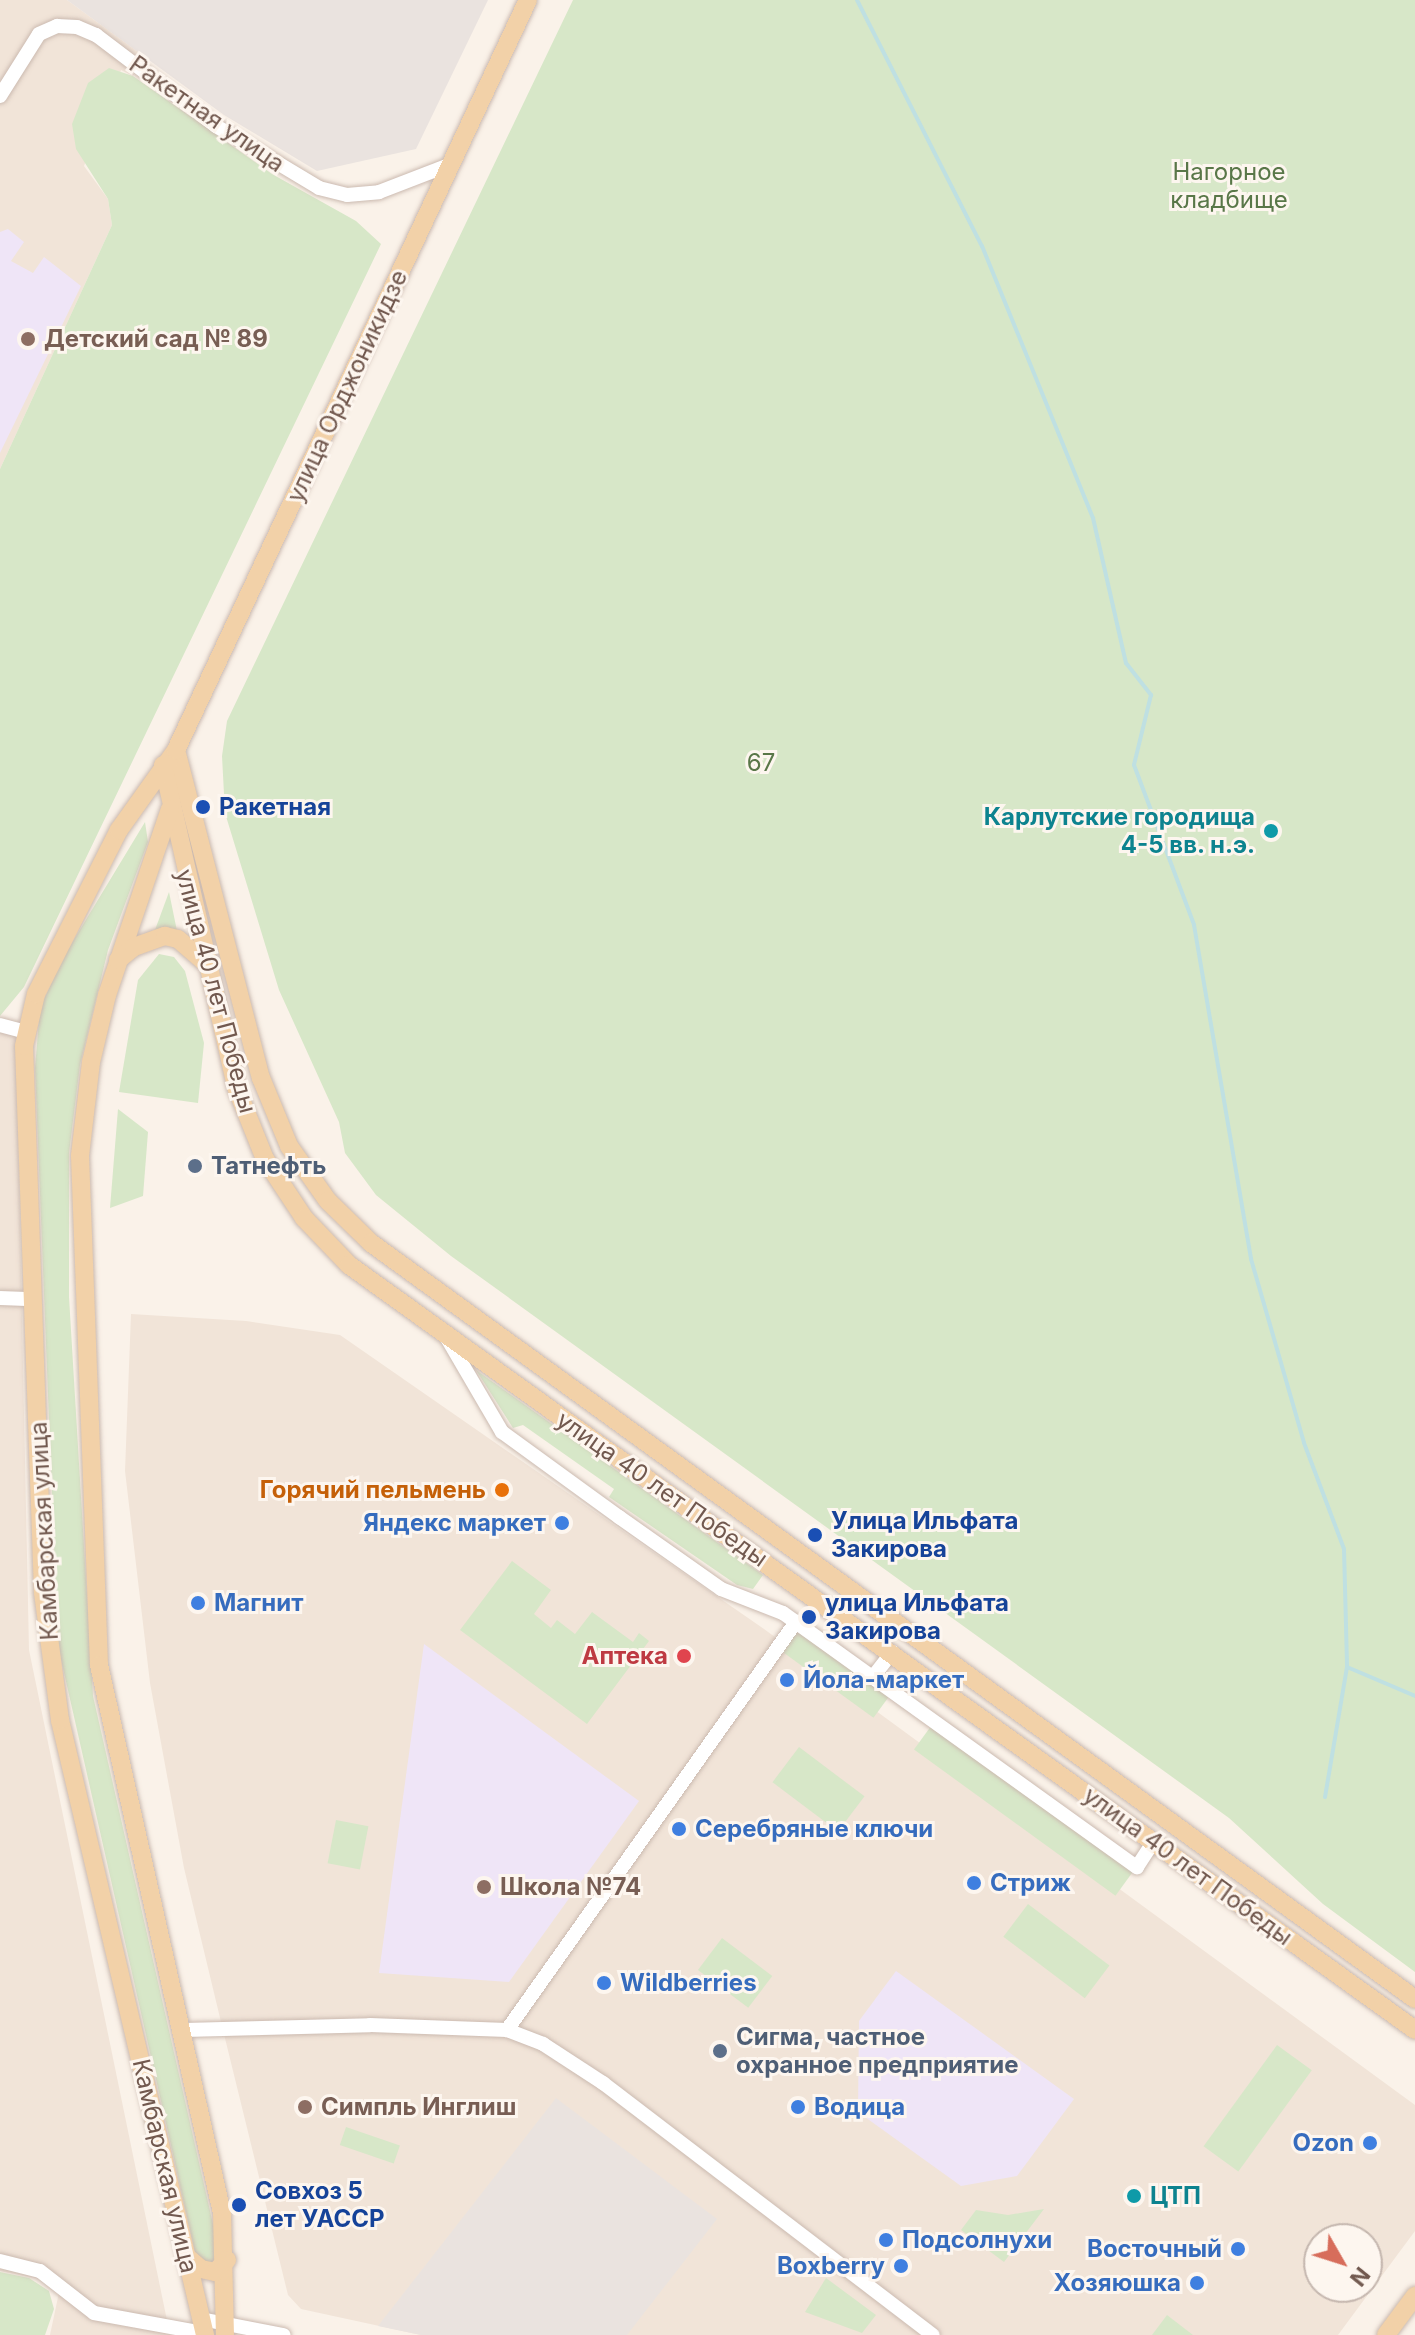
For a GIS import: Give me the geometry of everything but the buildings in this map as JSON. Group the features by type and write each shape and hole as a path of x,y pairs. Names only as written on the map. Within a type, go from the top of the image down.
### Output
{"main road":[{"name":"улица Орджоникидзе","path":"176,750 528,0"},
{"name":"Камбарская улица","path":"176,750 119,830 36,994 26,1032 43,1592 60,1720 203,2329"},
{"path":"176,750 182,773"},
{"name":"улица 40 лет Победы","path":"163,765 177,839 236,1087 265,1159 304,1218 349,1265 1415,2030"},
{"name":"Камбарская улица","path":"182,773 118,960 91,1062 80,1156 99,1665 184,2030 222,2213 227,2260 226,2329"},
{"name":"улица 40 лет Победы","path":"182,773 266,1092 289,1146 328,1201 371,1243 1415,1999"},
{"path":"177,839 198,834"},
{"path":"118,960 134,947 165,936 178,939 206,963"},
{"path":"186,2256 201,2269 215,2272 227,2260"},
{"path":"1386,2335 1415,2296"}],"street":[{"name":"Ракетная улица","path":"0,96 39,34 57,26 77,27 96,35 216,126 319,188 347,195 379,192 449,165"},
{"path":"0,1025 26,1032"},
{"path":"0,1298 33,1299"},
{"path":"446,1337 502,1432 721,1589 767,1602 1137,1867 1154,1841"},
{"path":"507,2030 796,1622"},
{"path":"872,1678 892,1652"},
{"path":"184,2030 370,2025 507,2030 543,2044 603,2083 933,2335"},
{"path":"0,2261 40,2271 94,2313 203,2329 283,2335"}],"shaded area":[{"path":"0,0 67,0 145,57 133,76 121,70 84,166 108,199 112,225 0,469"},
{"path":"67,0 488,0 416,149 317,171 224,115"},
{"name":"Детский сад № 89","path":"8,229 24,242 11,261 33,273 44,257 81,286 0,453 0,232"},
{"path":"0,1024 16,1037 29,1650 170,2335 50,2335 61,2283 0,2271"},
{"path":"131,1314 246,1321 340,1335 764,1629 1415,2105 1415,2231 1383,2274 1383,2223 1303,2223 1303,2303 1362,2303 1338,2335 421,2335 301,2309 288,2295 184,1868 150,1683 125,1471"},
{"name":"Школа №74","path":"424,1644 639,1801 509,1982 379,1973"},
{"path":"896,1971 1074,2099 1017,2176 961,2186 858,2112 859,2021"},
{"path":"556,2098 717,2219 627,2335 421,2335 378,2326"}],"green space":[{"name":"67","path":"573,0 1415,0 1415,1972 1323,1904 1229,1818 451,1256 376,1195 345,1153 339,1122 279,990 225,813 222,756 227,721"},
{"path":"109,68 133,76 272,174 356,221 381,244 24,987 0,1016 0,469 112,225 108,199 76,149 72,124 88,83"},
{"path":"145,822 148,842 108,950 80,1065 69,1153 69,1297 93,1696 218,2246 212,2266 196,2256 58,1646 35,1068 40,1008 64,956"},
{"path":"169,892 177,931 155,930"},
{"path":"159,954 174,957 185,971 204,1043 198,1103 119,1092 138,980"},
{"path":"118,1109 148,1132 143,1196 110,1208"},
{"path":"476,1370 763,1575 753,1589 737,1585 609,1497 614,1489 523,1425 513,1428"},
{"path":"512,1561 551,1590 534,1614 551,1628 557,1620 575,1634 592,1612 633,1642 639,1633 649,1641 587,1724 460,1630"},
{"path":"796,1622 892,1692 873,1718 777,1648"},
{"path":"934,1722 1135,1868 1115,1896 914,1750"},
{"path":"799,1747 864,1796 838,1831 773,1782"},
{"path":"336,1820 368,1826 360,1869 328,1863"},
{"path":"1028,1904 1109,1965 1085,1998 1003,1937"},
{"path":"722,1938 772,1976 748,2008 698,1970"},
{"path":"1277,2045 1312,2070 1238,2171 1204,2146"},
{"path":"346,2127 400,2146 394,2164 340,2145"},
{"path":"1044,2209 1004,2262 961,2230 976,2210 1008,2215"},
{"path":"0,2272 29,2278 49,2291 54,2309 45,2335 0,2335"},
{"path":"826,2278 876,2315 862,2333 805,2312"},
{"path":"1167,2315 1193,2335 1152,2335"}],"waterway":[{"path":"857,0 982,246 1093,518 1126,663 1151,695 1134,765 1194,925 1251,1259 1304,1443 1344,1549 1347,1667 1325,1797"},
{"path":"1347,1667 1415,1696"}],"place":[{"name":"Детский сад № 89","path":"28,339"},
{"name":"Ракетная","path":"203,807"},
{"name":"Карлутские городища 4-5 вв. н.э.","path":"1271,831"},
{"name":"Татнефть","path":"195,1166"},
{"name":"Горячий пельмень","path":"502,1490"},
{"name":"Яндекс маркет","path":"562,1523"},
{"name":"Улица Ильфата Закирова","path":"815,1535"},
{"name":"Магнит","path":"198,1603"},
{"name":"улица Ильфата Закирова","path":"809,1617"},
{"name":"Аптека","path":"684,1656"},
{"name":"Йола-маркет","path":"787,1680"},
{"name":"Серебряные ключи","path":"679,1829"},
{"name":"Стриж","path":"974,1883"},
{"name":"Школа №74","path":"484,1887"},
{"name":"Wildberries","path":"604,1983"},
{"name":"Сигма, частное охранное предприятие","path":"720,2051"},
{"name":"Симпль Инглиш","path":"305,2107"},
{"name":"Водица","path":"798,2107"},
{"name":"Ozon","path":"1370,2143"},
{"name":"ЦТП","path":"1134,2196"},
{"name":"Совхоз 5 лет УАССР","path":"239,2205"},
{"name":"Подсолнухи","path":"886,2240"},
{"name":"Восточный","path":"1238,2249"},
{"name":"Boxberry","path":"901,2266"},
{"name":"Хозяюшка","path":"1197,2283"}],"park label":[{"name":"Нагорное кладбище","path":"1229,186"}]}
